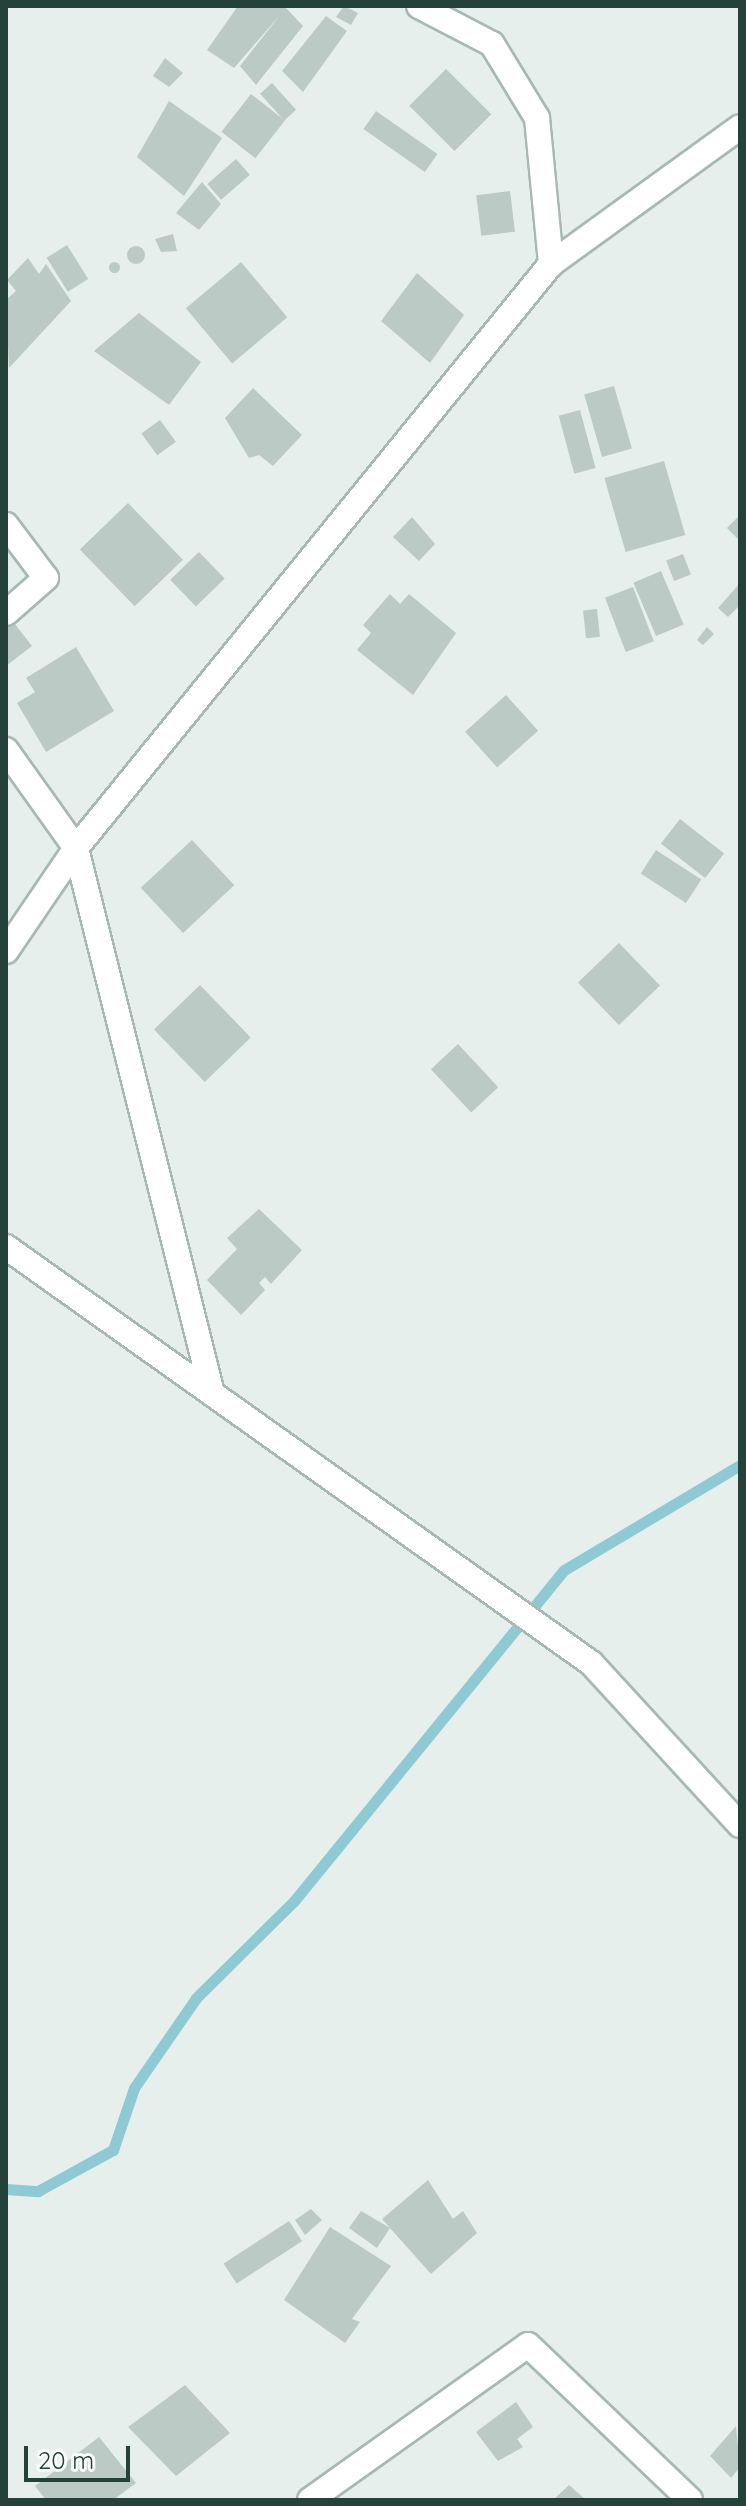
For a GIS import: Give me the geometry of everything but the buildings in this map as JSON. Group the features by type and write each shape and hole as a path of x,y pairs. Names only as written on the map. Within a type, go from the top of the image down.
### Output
{"street":[{"path":"419,6 492,44 537,118 551,264"},
{"path":"6,951 76,848 551,264 740,127"},
{"path":"6,525 46,578 6,613"},
{"path":"6,750 76,848 212,1393"},
{"path":"6,1247 465,1570 591,1663 740,1825"},
{"path":"310,2500 528,2345 690,2500"}],"waterway":[{"path":"6,2189 38,2191 113,2150 134,2088 196,1998 294,1901 564,1570 740,1465"}]}
